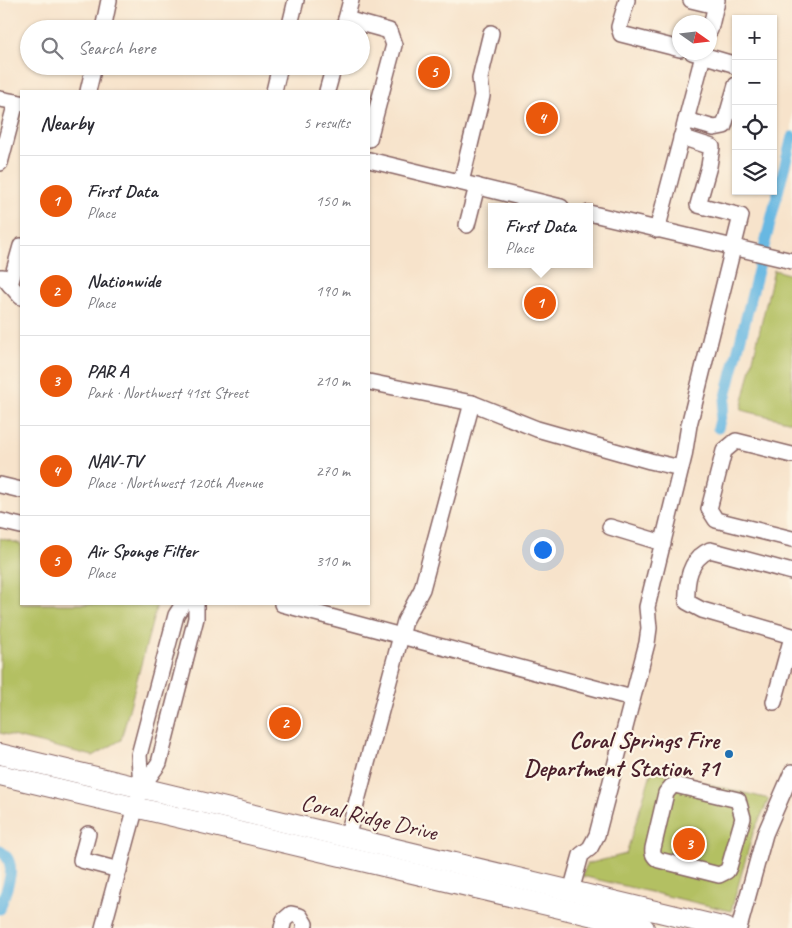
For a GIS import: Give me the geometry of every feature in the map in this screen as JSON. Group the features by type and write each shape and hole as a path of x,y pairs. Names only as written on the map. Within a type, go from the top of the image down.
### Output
{"main road":[{"name":"Coral Ridge Drive","path":"0,754 139,798 644,928"},
{"name":"Coral Ridge Drive","path":"0,775 139,798 347,838 726,928"}],"street":[{"path":"105,20 110,0"},
{"path":"291,20 296,0"},
{"path":"346,20 351,0"},
{"path":"627,0 619,27 621,34 672,47"},
{"path":"690,0 716,3"},
{"path":"370,28 389,31 394,45 370,135"},
{"path":"461,182 482,96 480,78 491,33"},
{"path":"717,59 732,64"},
{"path":"657,230 686,120 698,60"},
{"path":"88,90 92,75"},
{"path":"274,90 278,75"},
{"path":"327,90 331,75"},
{"path":"0,98 19,103 0,163"},
{"path":"686,120 714,128 724,126 732,99"},
{"path":"571,891 581,855 590,848 597,835 647,643 649,628 647,607 682,468 689,425 741,216 698,205 712,147 681,137"},
{"path":"370,160 545,203"},
{"path":"467,225 477,186"},
{"path":"593,214 792,261"},
{"path":"20,248 5,281 20,296"},
{"path":"370,382 472,403 537,429 650,461 682,468"},
{"path":"347,838 405,621 422,589 472,403"},
{"path":"792,456 736,441 724,451 709,509 716,520 792,539"},
{"path":"0,485 20,490"},
{"path":"0,521 20,526"},
{"path":"610,527 663,543"},
{"path":"774,702 792,637 702,610 687,602 686,584 692,567 700,554 710,550 792,572"},
{"path":"139,798 139,755 176,615 182,605"},
{"path":"102,928 139,798 159,763 196,618 196,605"},
{"path":"286,605 632,698"},
{"path":"739,928 769,824 792,772"},
{"path":"676,785 738,800 744,818 729,867 724,874 719,875 659,860 652,852 666,793 671,787 676,785"},
{"path":"744,818 769,824"},
{"path":"88,834 81,860 119,870"},
{"path":"282,928 284,920 291,914 300,916 305,924 304,928"}],"green space":[{"path":"774,270 792,275 792,422 741,410"},
{"path":"0,538 20,544 20,605 157,605 121,740 93,756 0,733"},
{"path":"652,770 769,799 753,833 731,911 582,876 587,864 626,854"}],"waterway":[{"path":"718,428 792,137"},
{"path":"0,851 6,856 11,870 0,909"}],"place":[{"name":"Air Sponge Filter","path":"434,72"},
{"name":"NAV-TV","path":"542,118"},
{"name":"First Data","path":"540,303"},
{"name":"Nationwide","path":"285,723"},
{"name":"Coral Springs Fire Department Station 71","path":"729,754"},
{"name":"PAR A","path":"689,844"}]}
